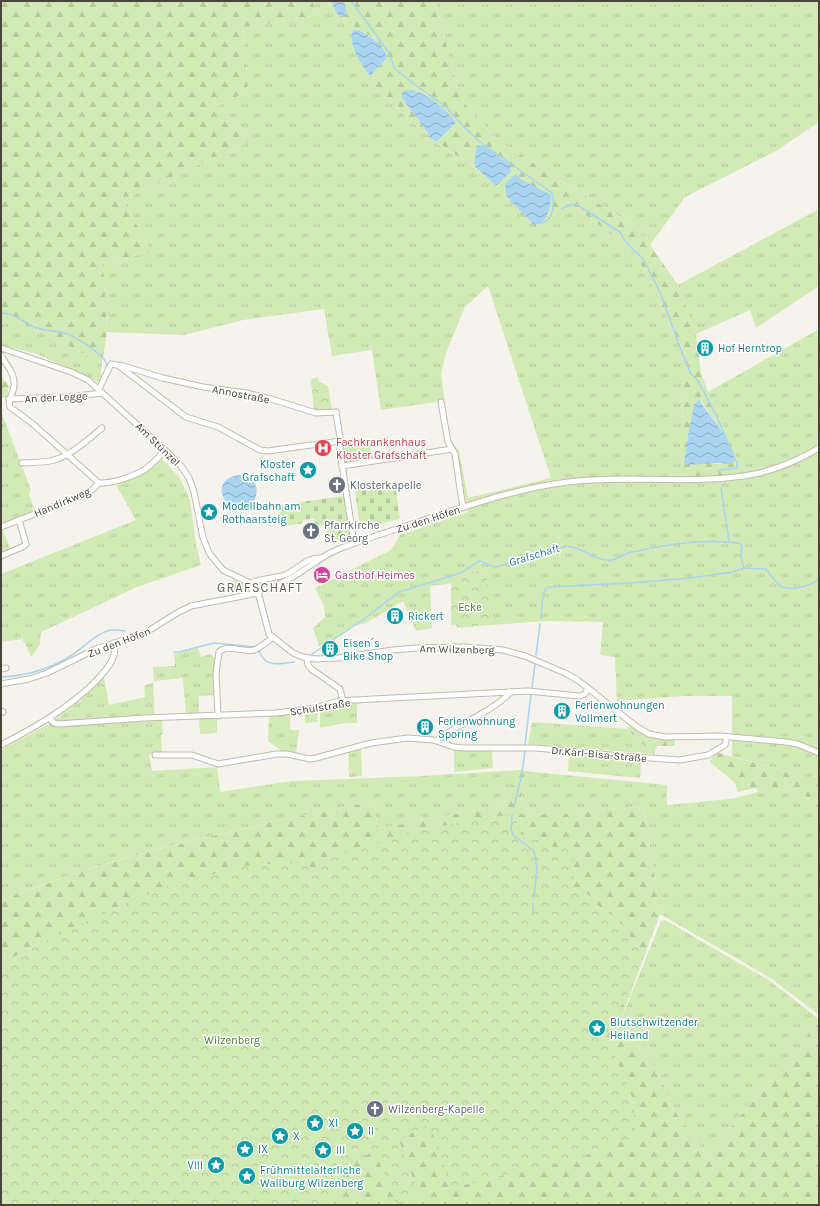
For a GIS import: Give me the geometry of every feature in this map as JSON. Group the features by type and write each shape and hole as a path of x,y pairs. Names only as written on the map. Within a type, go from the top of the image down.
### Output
{"street":[{"name":"Am Stünzel","path":"1,348 71,372 88,380 165,450 181,466 190,481 196,498 203,538 212,558 223,570 250,584"},
{"path":"1,355 10,369 14,380 14,388 9,399 9,406 33,424 99,483"},
{"path":"100,391 111,364 117,365 186,417 218,426 260,450 268,451 340,441"},
{"name":"Annostraße","path":"117,365 193,385 271,399 316,413 337,413 340,452 354,543"},
{"name":"An der Legge","path":"9,399 68,397 100,391"},
{"path":"441,402 448,442 455,454 463,508"},
{"path":"22,463 51,461 67,455 102,428"},
{"name":"Zu den Höfen","path":"1,684 20,681 47,673 92,651 145,633 191,606 256,593 284,583 321,558 354,543 519,491 552,484 596,479 716,478 755,473 786,464 819,448"},
{"path":"342,466 452,449"},
{"name":"Handirkweg","path":"1,527 86,494 99,483 112,482 142,471 165,450"},
{"path":"1,556 26,544 18,520"},
{"path":"218,716 216,673 219,652 225,648 256,648 272,638 267,629 256,593 250,584 260,579 284,575 309,560 321,558"},
{"name":"Am Wilzenberg","path":"272,638 293,653 307,658 338,658 417,648 465,647 496,649 525,656 573,677 636,727 649,734 665,737 727,737 798,744 819,753"},
{"path":"1,745 50,719 80,696 108,667 114,655 114,643"},
{"path":"307,658 308,665 311,669 340,689 343,701"},
{"name":"Schulstraße","path":"50,719 58,724 276,713 315,708 334,702 343,701 535,691 579,696 585,694 588,689"},
{"path":"437,740 451,730 498,703 511,692"},
{"name":"Dr.Karl-Bisa-Straße","path":"155,756 194,755 218,764 277,754 287,754 311,759 385,740 413,738 437,740 450,746 463,748 529,748 684,760 710,754 725,745 727,737"}],"green space":[{"path":"1,1 312,1 317,15 243,27 248,91 217,106 243,129 251,141 123,199 151,252 103,263 107,332 102,363 1,312"},
{"path":"312,1 331,1 352,35 355,52 376,89 426,134 428,133 429,137 470,164 483,175 535,228 567,201 618,239 639,260 684,352 687,370 683,385 681,482 746,480 708,392 819,329 819,776 802,777 732,756 732,696 683,696 617,701 615,657 600,655 603,622 546,621 491,625 485,569 456,576 457,583 430,586 432,628 416,631 403,601 366,623 352,626 347,632 319,646 313,628 325,617 324,606 315,588 391,550 400,535 468,512 457,451 449,440 443,401 381,410 372,350 332,356 324,309 243,320 184,335 107,332 103,263 151,252 123,199 251,141 243,129 217,106 248,91 243,27 317,15","holes":["488,286 551,478 468,498 459,451 450,439 441,374 446,353 465,307"]},
{"path":"331,1 436,1 458,93 467,106 500,142 632,224 650,245 678,285 696,334 701,373 747,480 681,482 683,385 687,370 684,352 639,260 618,239 567,201 535,228 495,186 497,186 510,164 494,154 476,156 474,162 476,165 475,167 436,142 456,123 417,91 405,91 402,98 428,133 426,134 376,89 370,76 387,58 382,47 372,37 365,33 352,32 352,35","holes":["516,174 522,180 546,218 538,225 534,225 506,196 505,183","701,401 724,434 729,464 684,463 688,436"]},
{"path":"436,1 819,1 819,122 776,151 685,197 650,245 632,224 500,142 467,106 458,93"},
{"path":"819,209 819,286 756,328 750,310 696,334 678,285"},
{"path":"1,312 102,363 100,383 37,354 1,345"},
{"path":"1,376 9,386 7,397 1,398"},
{"path":"318,377 319,382 328,386 332,409 322,411 314,410 311,381 312,379"},
{"path":"1,411 31,490 29,495 36,514 2,528 11,550 1,554"},
{"path":"388,437 391,456 382,458 387,455 389,448 386,441 379,439 372,442 370,449 373,456 380,458 347,463 343,460 341,447 352,440 360,441 365,439 370,441 375,439"},
{"path":"162,459 179,477 190,500 196,544 201,565 137,587 41,632 40,645 31,657 22,639 1,642 1,574 136,520 116,485 149,470"},
{"path":"395,483 400,519 360,528 355,490"},
{"path":"344,496 351,540 341,543 338,540 328,539 325,525 315,526 314,519 303,520 303,523 281,527 278,505"},
{"name":"Ecke","path":"486,569 491,625 457,628 456,624 451,625 451,583 457,582 455,576"},
{"path":"234,580 244,584 246,588 245,591 233,593 230,583"},
{"path":"198,648 201,657 210,654 216,659 215,695 199,696 199,714 186,715 183,678 154,681 153,667 175,666 174,654"},
{"path":"104,677 109,705 145,697 144,686 153,682 155,720 162,720 163,734 161,735 162,753 149,754 152,771 217,767 220,792 292,781 423,776 520,770 503,805 377,829 375,801 185,842 92,868 1,901 1,750 52,722 82,699"},
{"path":"357,702 357,723 345,723 320,728 320,709"},
{"path":"318,708 317,722 305,723 305,711"},
{"path":"290,713 290,730 299,730 296,754 284,753 268,741 269,715"},
{"path":"199,717 217,717 217,733 200,734"},
{"path":"532,722 627,729 654,754 528,744"},
{"path":"629,726 651,737 675,740 675,746 657,746 654,754 627,729"},
{"path":"361,746 362,776 349,777 348,750"},
{"path":"454,750 492,751 493,768 454,772"},
{"path":"715,752 802,777 819,776 819,785 817,787 819,792 819,810 807,797 791,789 758,792 756,788 738,792 735,783 710,762"},
{"path":"569,755 641,763 640,778 568,771"},
{"name":"Wilzenberg","path":"520,770 525,771 519,811 523,815 562,814 641,807 644,809 660,914 616,1032 626,1041 650,1052 672,1107 707,1156 819,1021 819,1205 1,1205 1,901 92,868 186,842 375,801 377,829 503,805"},
{"path":"525,771 667,785 667,805 730,799 758,792 791,789 807,797 819,810 819,1015 772,979 660,914 644,809 641,807 562,814 523,815 519,811"},
{"name":"Wilzenberg","path":"517,815 517,833 535,838 556,848 566,842 571,843 573,847 574,887 596,899 595,903 613,916 630,932 631,944 646,951 634,983 611,1024 604,1040 613,1051 634,1101 634,1124 637,1136 562,1164 451,1188 429,1124 399,1140 420,1197 396,1204 375,1151 322,1178 333,1205 1,1205 1,963 76,926 156,890 174,884 245,866 289,862 299,867 316,867 339,855 429,826 441,826 482,818"},
{"path":"665,920 770,981 819,1019 817,1025 707,1156 672,1107 650,1052 626,1041 616,1032 661,921"}],"water":[{"path":"331,1 344,1 347,14 341,18 336,12"},
{"path":"354,30 370,36 386,53 387,58 370,76 354,50 352,32"},
{"path":"411,90 423,94 435,102 451,116 456,123 436,142 429,137 428,133 402,98 401,95 404,91"},
{"path":"477,146 486,146 510,164 511,172 496,186 475,167 476,165 474,162"},
{"path":"516,174 522,180 551,195 547,214 542,222 538,224 534,225 506,196 505,183"},
{"path":"699,400 724,434 734,457 734,462 729,464 718,463 687,465 684,463 694,405"},
{"path":"238,475 252,480 255,483 257,491 254,501 243,506 234,506 223,497 223,484 229,478"}],"waterway":[{"path":"351,1 389,53 395,69 445,106 479,141 552,193 553,207 551,216 545,222 540,223"},
{"path":"562,209 570,205 579,206 620,232 625,241 644,260 659,290 691,374 697,379 717,417 737,463 737,468 719,470 718,472"},
{"path":"1,313 14,316 36,328 69,334 88,345 100,355 104,359 107,369"},
{"path":"721,488 729,541"},
{"name":"Grafschaft","path":"312,654 364,619 399,592 461,573 479,561 496,567 566,546 578,548 600,559 612,560 628,553 675,544 714,541 739,543 742,546 741,556 744,568 766,569 778,584 786,588 798,588 816,582 819,579"},
{"path":"541,618 543,594 549,587 690,578 733,572 744,568"},
{"path":"536,655 540,624"},
{"name":"Grafschaft","path":"1,677 27,673 45,668 69,657 102,633 111,630 125,631"},
{"name":"Grafschaft","path":"174,652 214,643 256,647"},
{"name":"Grafschaft","path":"258,650 264,659 269,663 280,664 294,662"},
{"path":"532,687 535,664"},
{"path":"525,745 531,694"},
{"path":"514,807 522,774 525,750"},
{"path":"512,815 511,829 513,835 534,851 537,868 534,897"},
{"path":"533,904 533,912"}],"place":[{"name":"Hof Herntrop","path":"705,348"},
{"name":"Fachkrankenhaus Kloster Grafschaft","path":"323,448"},
{"name":"Kloster Grafschaft","path":"308,470"},
{"name":"Klosterkapelle","path":"337,485"},
{"name":"Modellbahn am Rothaarsteig","path":"209,512"},
{"name":"Pfarrkirche St. Georg","path":"311,531"},
{"name":"Gasthof Heimes","path":"322,575"},
{"name":"Rickert","path":"395,616"},
{"name":"Eisen´s Bike Shop","path":"330,649"},
{"name":"Ferienwohnungen Vollmert","path":"562,711"},
{"name":"Ferienwohnung Sporing","path":"425,727"},
{"name":"Blutschwitzender Heiland","path":"597,1028"},
{"name":"Wilzenberg-Kapelle","path":"375,1109"},
{"name":"XI","path":"315,1123"},
{"name":"II","path":"355,1131"},
{"name":"X","path":"280,1136"},
{"name":"IX","path":"245,1149"},
{"name":"III","path":"323,1150"},
{"name":"VIII","path":"216,1165"},
{"name":"Frühmittelalterliche Wallburg Wilzenberg","path":"247,1176"}],"district":[{"name":"GRAFSCHAFT","path":"260,587"}]}
